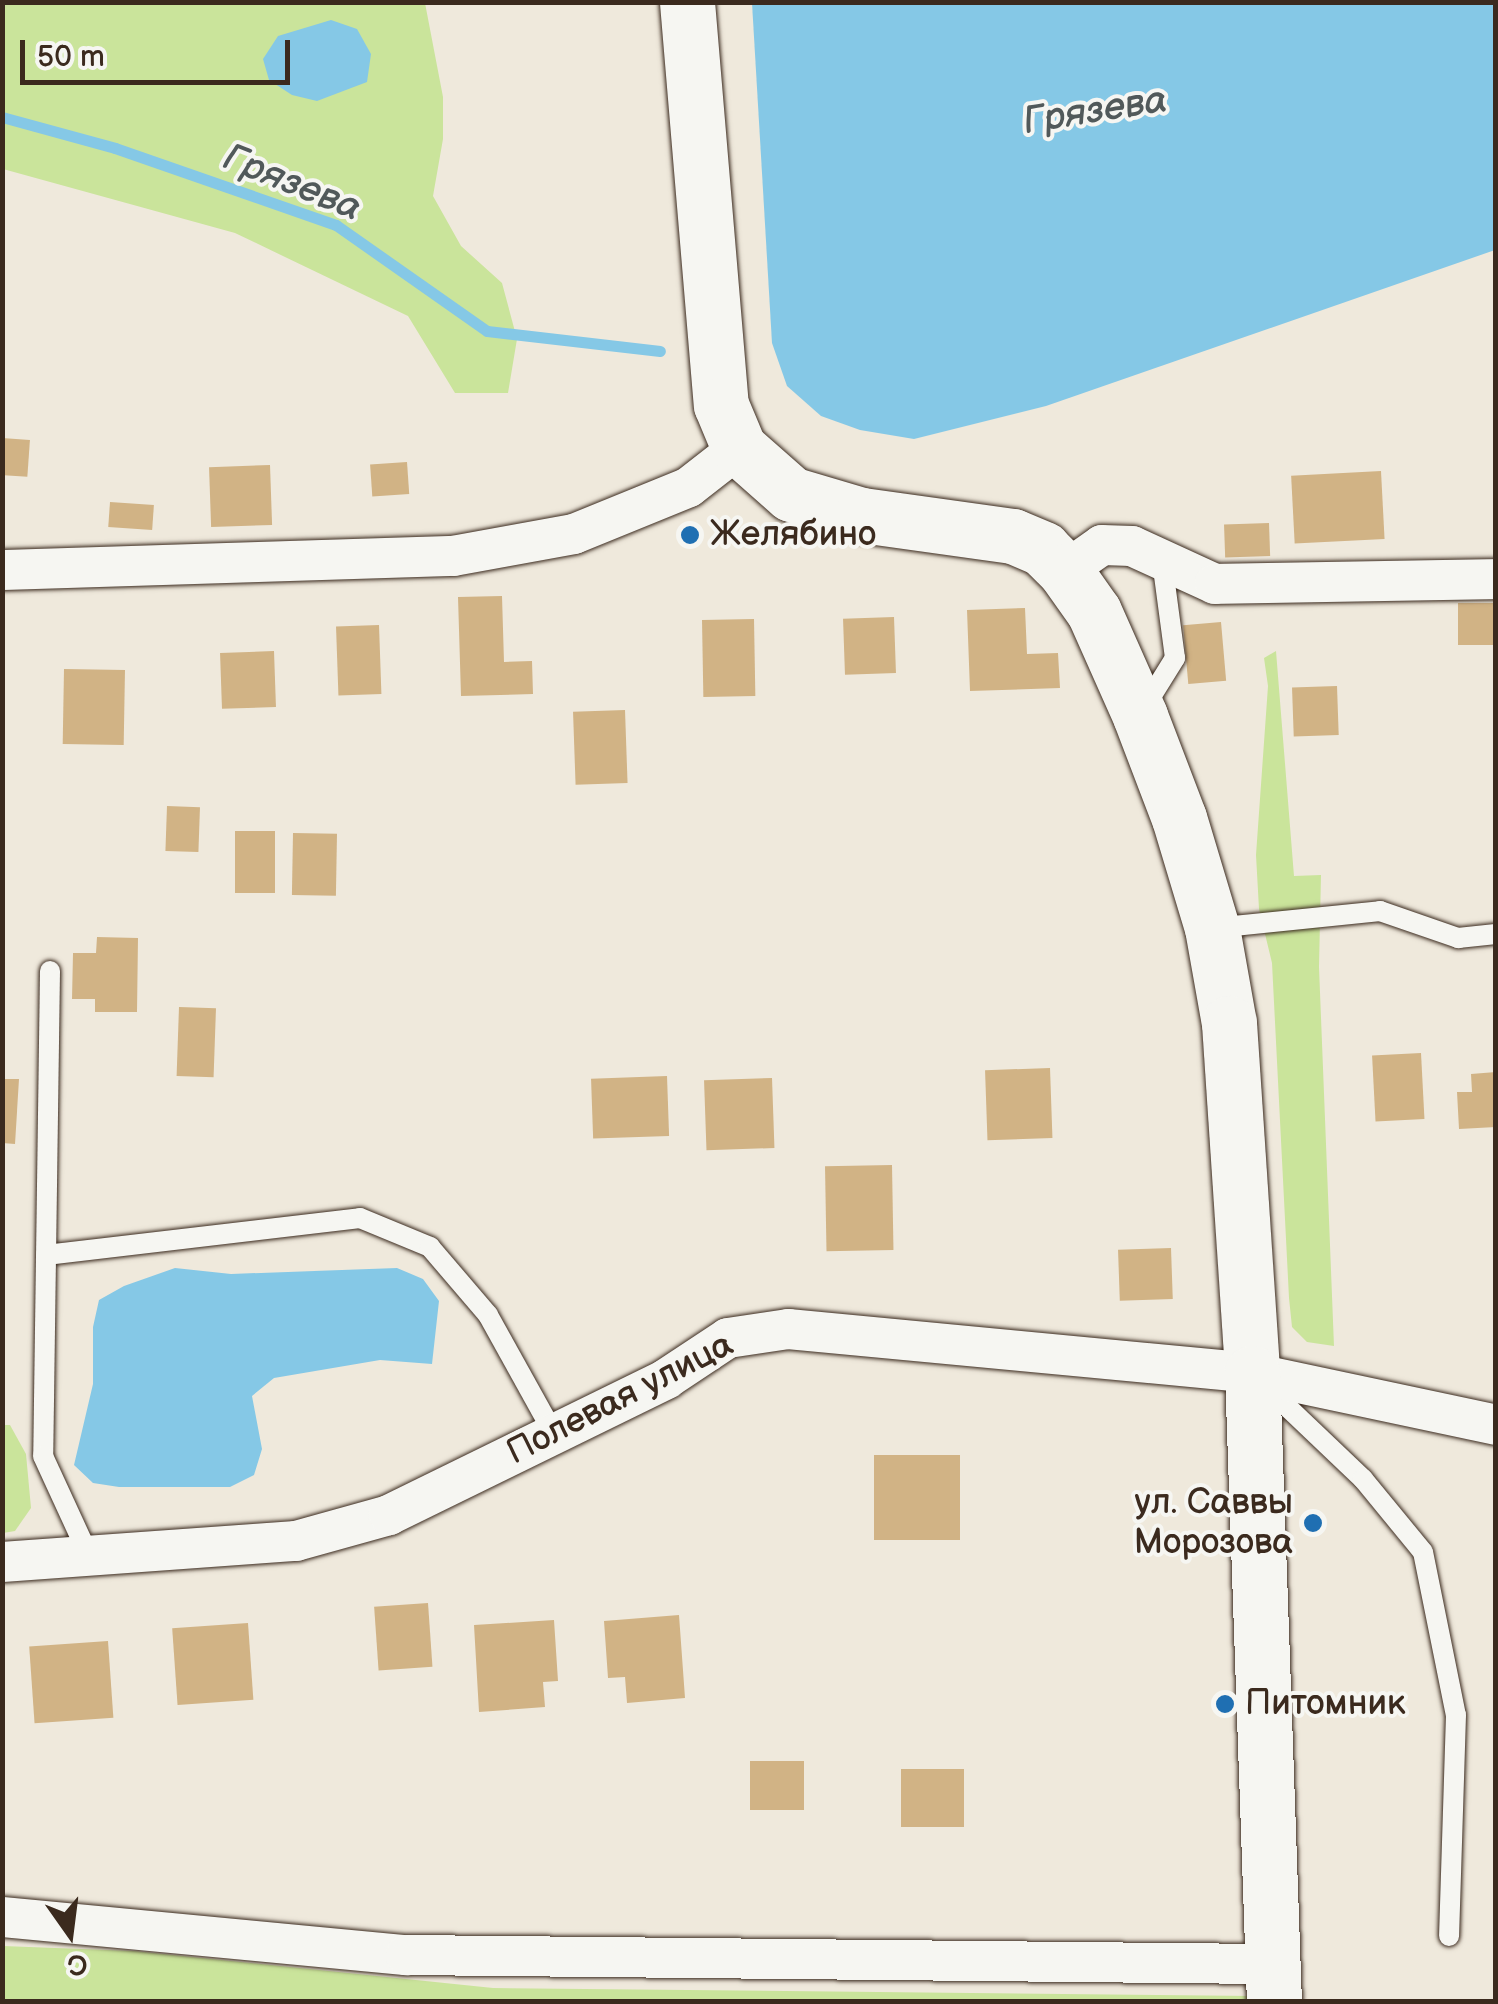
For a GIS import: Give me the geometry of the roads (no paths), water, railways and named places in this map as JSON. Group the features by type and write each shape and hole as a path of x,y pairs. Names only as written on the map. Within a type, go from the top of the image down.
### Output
{"street":[{"path":"2,1917 406,1954 1273,1983 1252,1372 1229,1023 1212,928 1180,818 1094,612 1065,571 1043,550 1013,536 862,515 790,494 739,448 722,405 687,2"},
{"path":"2,570 453,556 574,534 690,488 739,448"},
{"path":"1065,571 1102,545 1132,546 1215,584 1496,578"},
{"name":"Полевая улица","path":"2,1562 296,1541 389,1515 666,1379 728,1338 788,1329 1252,1372 1496,1425"}],"lane":[{"path":"1140,716 1175,658 1162,560"},
{"path":"1212,928 1380,911 1458,938 1496,934"},
{"path":"50,971 43,1456 90,1558"},
{"path":"46,1255 360,1218 430,1246 488,1316 554,1434"},
{"path":"1252,1372 1363,1479 1423,1552 1456,1716 1449,1936"}],"water":[{"path":"752,3 1495,3 1495,250 1046,406 914,439 860,430 821,416 787,386 772,343"},
{"path":"331,20 357,29 371,54 367,82 317,101 292,95 269,80 263,59 278,36"},
{"path":"175,1268 231,1274 397,1268 423,1279 439,1301 432,1364 380,1360 274,1378 252,1396 262,1449 254,1475 230,1487 119,1487 93,1483 74,1465 93,1384 93,1327 99,1300 124,1286"}],"waterway":[{"name":"Грязева","path":"2,117 115,148 336,225 487,331 660,351"}],"place":[{"name":"Желябино","path":"690,535"},
{"name":"ул. Саввы Морозова","path":"1313,1523"},
{"name":"Питомник","path":"1225,1704"}]}
